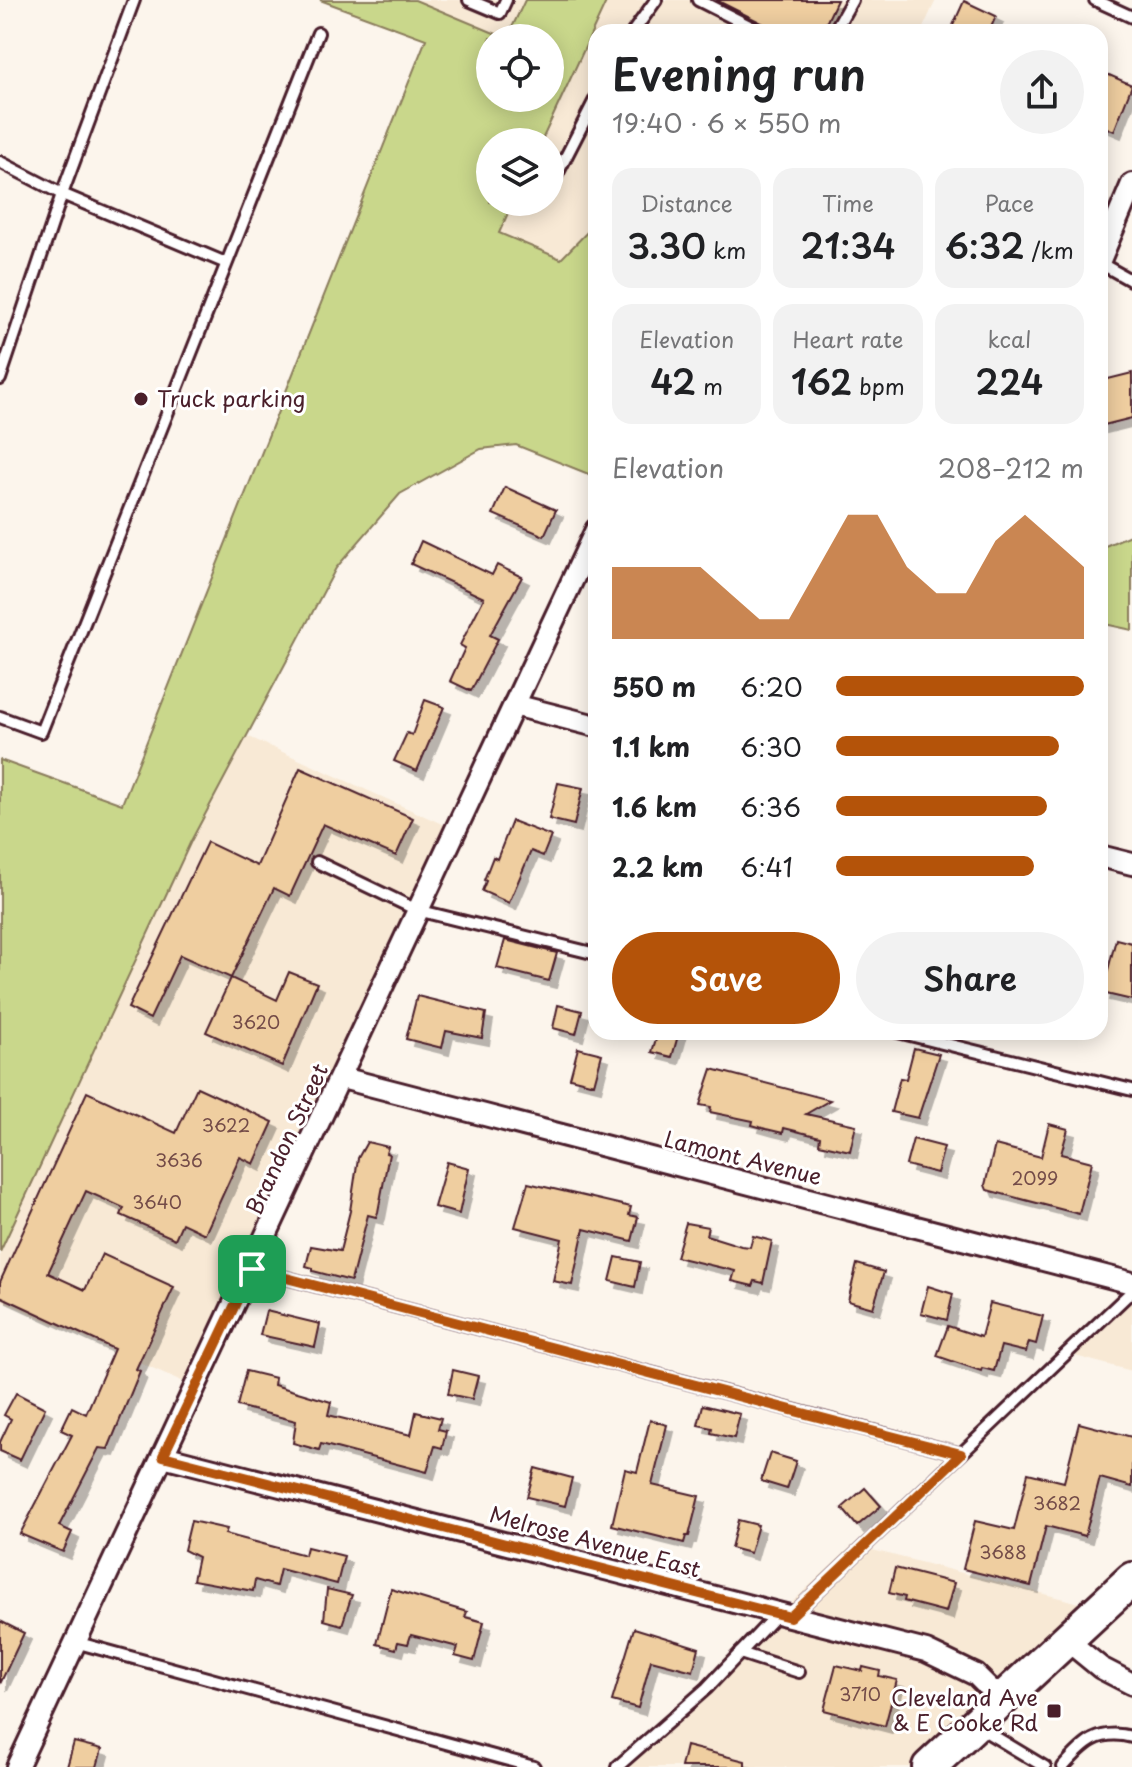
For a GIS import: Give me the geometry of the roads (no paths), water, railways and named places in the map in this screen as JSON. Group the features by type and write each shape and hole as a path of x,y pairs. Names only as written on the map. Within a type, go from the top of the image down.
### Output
{"main road":[{"path":"929,1767 1132,1579"}],"street":[{"path":"1108,242 1132,184"},
{"name":"Brandon Street","path":"17,1767 588,547"},
{"path":"514,705 588,724"},
{"path":"1108,858 1132,864"},
{"name":"Lamont Avenue","path":"342,1078 1132,1283"},
{"name":"Melrose Avenue East","path":"163,1456 926,1651 976,1675 1001,1700"},
{"path":"1068,1641 1101,1668 1132,1684"}],"lane":[{"path":"0,379 62,194 134,0"},
{"path":"469,0 500,13 506,0"},
{"path":"639,24 656,0"},
{"path":"698,0 745,24"},
{"path":"838,24 852,0"},
{"path":"1095,0 1132,17"},
{"path":"0,717 41,732 318,33"},
{"path":"564,161 588,114"},
{"path":"0,162 62,194 226,263"},
{"path":"1108,267 1132,281"},
{"path":"317,862 417,910 588,952"},
{"path":"930,1040 1132,1090"},
{"path":"252,1269 961,1454"},
{"path":"617,1767 961,1454 1132,1291"},
{"path":"75,1642 534,1767"},
{"path":"740,1653 799,1672"},
{"path":"975,1725 1045,1767"},
{"path":"1063,1767 1083,1743 1097,1735 1117,1733 1132,1737"}],"place":[{"name":"Truck parking","path":"141,399"},
{"name":"Cleveland Ave & E Cooke Rd","path":"1054,1711"}]}
